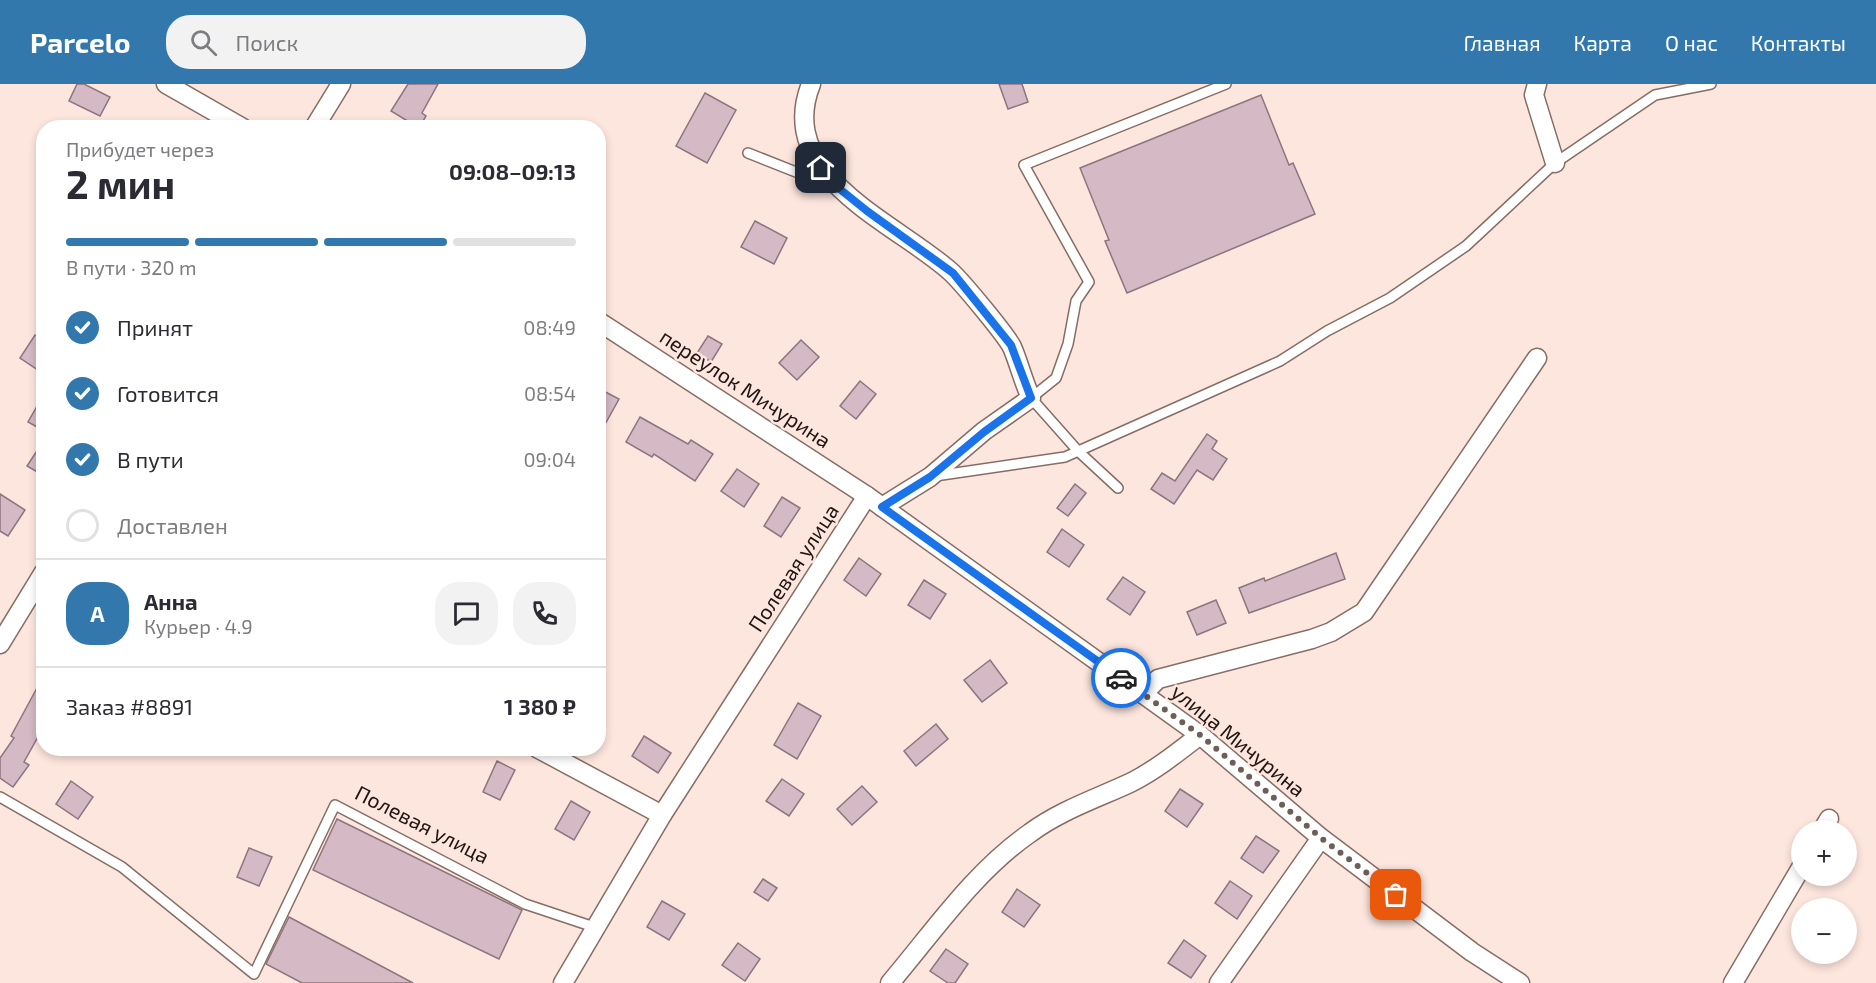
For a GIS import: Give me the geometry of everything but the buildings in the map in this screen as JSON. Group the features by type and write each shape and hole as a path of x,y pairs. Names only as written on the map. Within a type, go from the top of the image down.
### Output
{"street":[{"path":"166,84 229,120"},
{"path":"319,120 341,84"},
{"path":"811,84 807,94 804,130 821,168 841,190 867,211 953,273 1011,345 1031,398 984,432 930,477 882,507"},
{"path":"1537,84 1534,95 1556,163"},
{"name":"переулок Мичурина","path":"606,326 867,496"},
{"path":"1143,694 1158,679 1312,639 1331,632 1364,612 1537,358"},
{"name":"улица Мичурина","path":"867,496 1200,735 1321,838 1472,952 1520,983"},
{"name":"Полевая улица","path":"563,983 662,815 867,496"},
{"path":"0,644 36,585"},
{"path":"890,983 992,862 1031,832 1089,799 1132,782 1164,764 1200,735"},
{"path":"552,756 662,815"},
{"path":"1219,983 1321,838"},
{"path":"1733,983 1791,885"}],"lane":[{"path":"1118,488 1078,451 1031,398 1056,378 1068,344 1076,300 1089,282 1024,165 1226,84"},
{"path":"930,477 1065,457 1280,361 1390,298 1466,246 1556,163 1655,95 1711,84"},
{"path":"748,153 801,174 821,168"},
{"name":"Полевая улица","path":"0,797 122,867 254,974 335,805 525,904 594,927"}],"way so far":[{"path":"1121,678 1200,735 1321,838 1396,895"}],"route":[{"path":"821,168 841,190 867,211 953,273 1011,345 1031,398 984,432 930,477 882,507 1121,678"}]}
